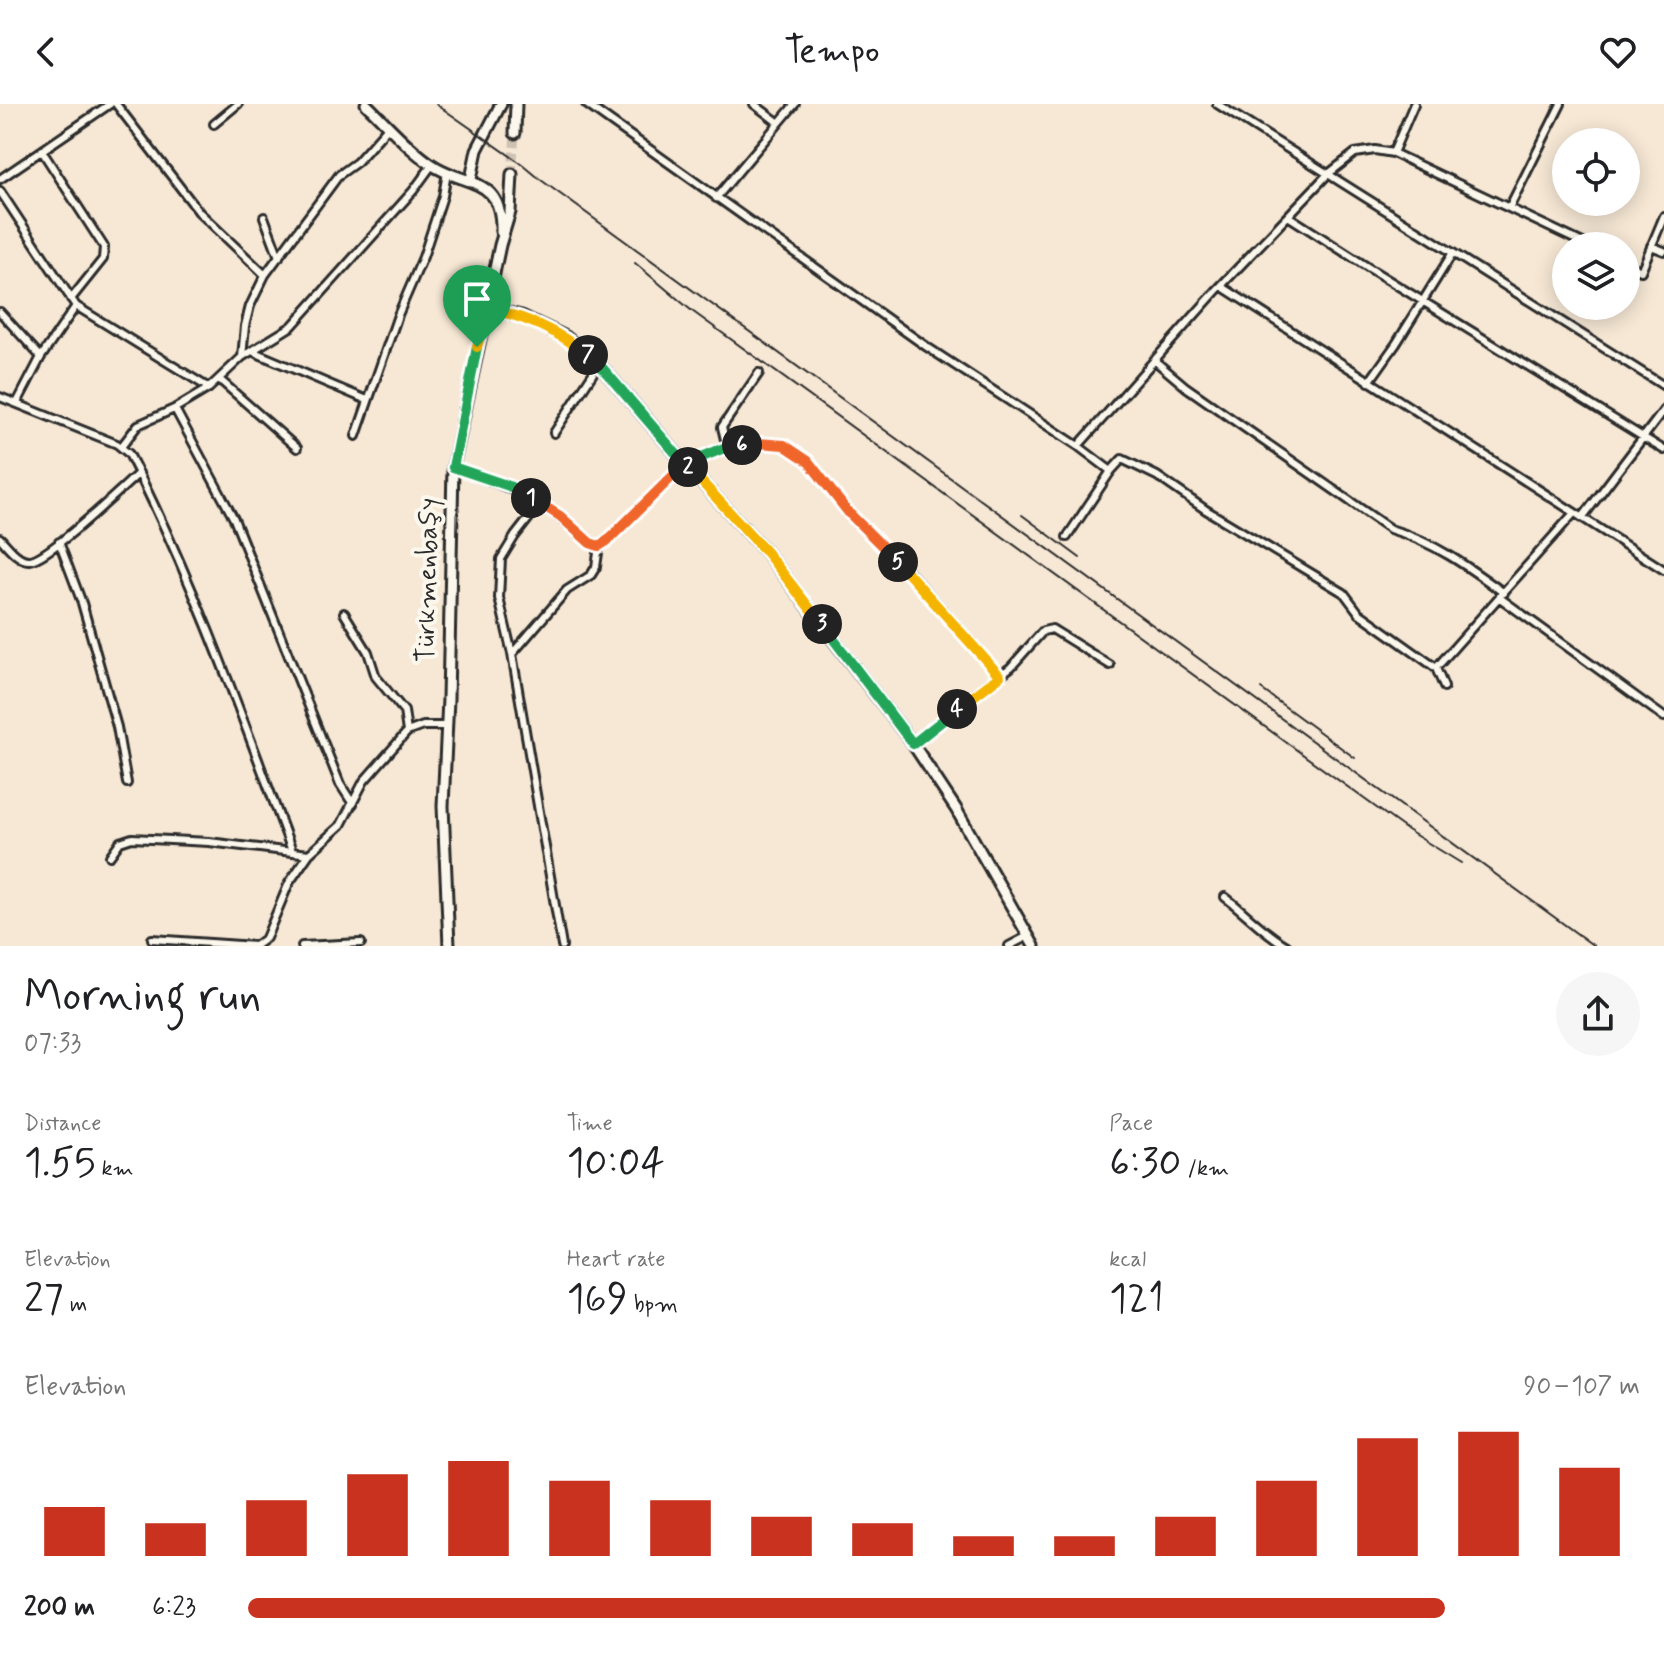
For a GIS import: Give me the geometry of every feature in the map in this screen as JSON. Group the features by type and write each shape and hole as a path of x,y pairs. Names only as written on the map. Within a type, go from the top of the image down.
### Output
{"street":[{"path":"0,179 113,104 199,212 265,275"},
{"path":"214,124 238,104"},
{"path":"366,104 432,165 471,179 497,201 501,219 500,245"},
{"path":"471,179 477,150 501,104"},
{"path":"515,133 516,104"},
{"path":"586,104 927,347 1111,471"},
{"path":"754,104 779,123"},
{"path":"716,198 795,104"},
{"path":"1217,104 1664,386"},
{"path":"1393,153 1414,104"},
{"path":"1509,208 1561,104"},
{"path":"242,357 248,316 265,275 339,175 357,162 389,126"},
{"path":"1078,446 1221,286 1327,175 1355,153 1375,150 1393,153 1560,232"},
{"path":"42,151 104,247 103,259 71,299"},
{"path":"121,447 138,425 175,409 209,388 242,357 292,326 413,191 432,165"},
{"path":"356,436 398,315 423,257 443,196 447,172"},
{"name":"Türkmenbaşy","path":"449,946 443,806 453,467 500,245 510,212 512,174"},
{"path":"0,191 76,306 209,388"},
{"path":"1288,216 1664,450"},
{"path":"1640,271 1664,216"},
{"path":"264,217 279,257"},
{"path":"1651,246 1664,251"},
{"path":"1369,382 1452,254"},
{"path":"1221,286 1664,570"},
{"path":"17,403 41,357 76,306"},
{"path":"487,308 522,316 566,337 599,364 767,553 913,744 956,809 1034,946"},
{"path":"0,312 41,357"},
{"path":"254,352 367,400"},
{"path":"1154,360 1186,387 1390,529 1456,557 1502,596 1664,717"},
{"path":"554,433 599,364"},
{"path":"727,448 722,427 759,373"},
{"path":"219,379 297,448"},
{"path":"0,397 121,447 129,454 226,677 292,851"},
{"path":"175,409 234,519 340,784 353,804"},
{"path":"1582,518 1664,410"},
{"path":"512,654 567,590 591,575 596,567 599,546 685,464 727,448 758,443 784,445 808,461 848,512 909,572 1000,676"},
{"path":"1067,537 1122,459 1157,476 1206,510 1344,593 1359,613 1436,668 1444,687"},
{"path":"453,467 509,486 560,516 590,543 599,546"},
{"path":"0,538 21,559 33,560 59,542 139,473"},
{"path":"540,504 501,559 499,598 512,654 562,946"},
{"path":"1436,668 1574,513"},
{"path":"59,542 82,603 117,727 127,783"},
{"path":"344,613 368,652 376,677 404,711 407,732"},
{"path":"913,744 1000,676 1043,631 1052,629 1110,665"},
{"path":"152,939 255,946 266,938 289,883 309,854 341,825 364,781 407,732 423,726 447,726"},
{"path":"110,856 120,842 132,838 209,842 309,854"},
{"path":"1225,897 1269,936 1287,946"},
{"path":"1009,946 1028,936"},
{"path":"302,946 361,943"}],"tunnel":[{"path":"512,174 515,133"}],"railway":[{"path":"436,104 1594,946"},
{"path":"635,263 692,311 1407,830 1461,863"},
{"path":"1022,515 1080,558"},
{"path":"1261,689 1355,758"}],"route":[{"path":"477,347 453,467 509,486 560,516 590,543 599,546 685,464 767,553 913,744 1000,676 909,572 848,512 808,461 784,445 758,443 724,448 685,464 599,364 566,337 522,316 487,308 477,347"}]}
